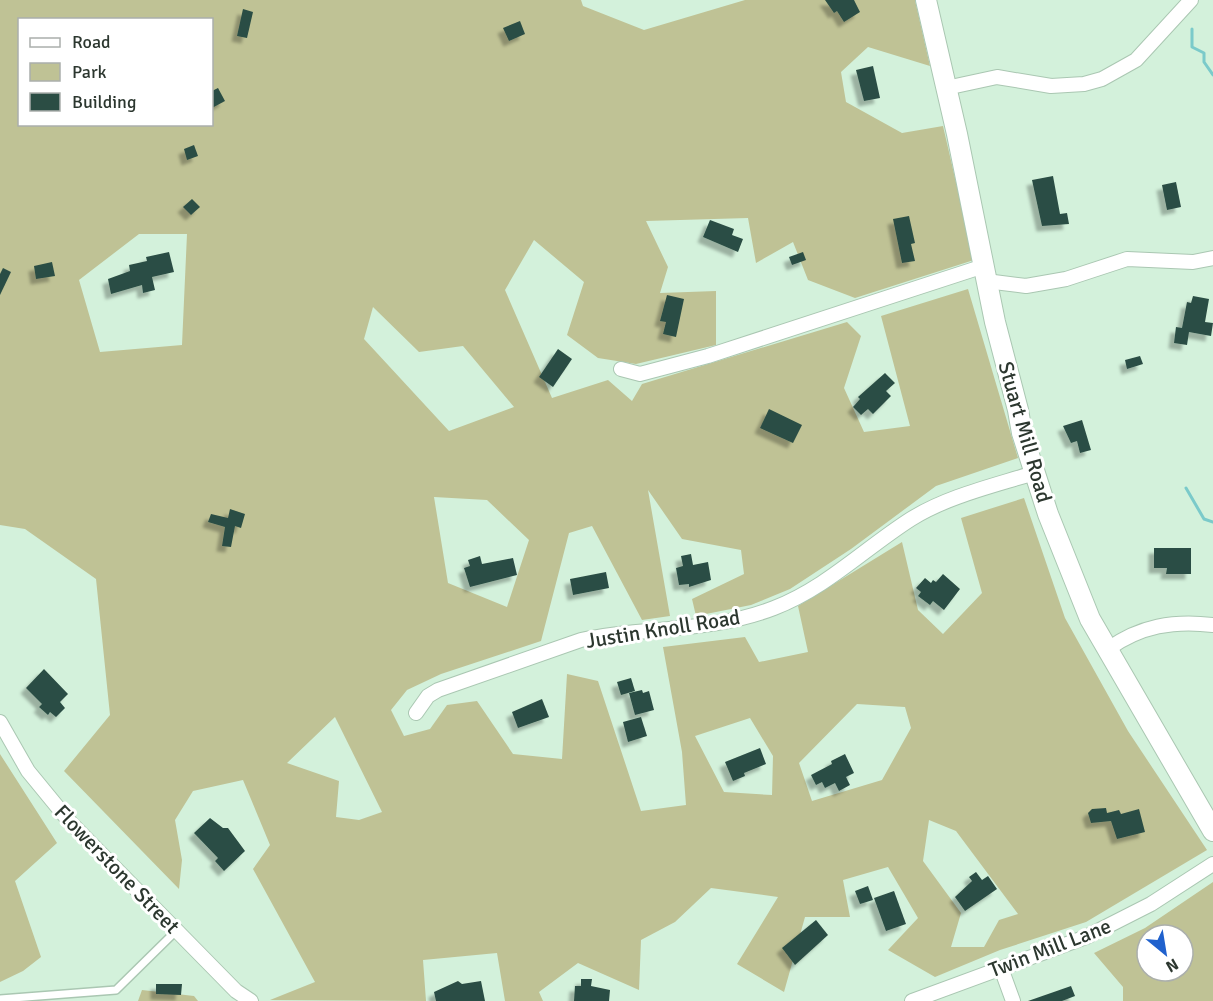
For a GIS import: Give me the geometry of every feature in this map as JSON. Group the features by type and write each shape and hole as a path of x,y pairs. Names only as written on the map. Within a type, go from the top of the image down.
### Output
{"main road":[{"name":"Stuart Mill Road","path":"926,0 985,274 1022,433 1034,473 1090,619 1213,831"}],"street":[{"path":"946,88 998,77 1050,86 1084,84 1102,79 1136,60 1191,0"},
{"path":"621,369 640,374 985,274 1026,286 1066,279 1127,259 1193,262 1213,258"},
{"name":"Justin Knoll Road","path":"416,713 428,696 438,690 582,640 604,635 718,624 775,607 838,573 889,534 934,507 1034,473"},
{"path":"1108,649 1137,631 1155,626 1177,623 1213,626"},
{"name":"Flowerstone Street","path":"0,722 28,771 69,821 236,991 251,1001"},
{"name":"Twin Mill Lane","path":"912,1001 1086,937 1120,921 1213,864"},
{"path":"1001,968 1013,1001"}],"lane":[{"path":"0,999 116,990 176,931"}],"green space":[{"path":"0,0 581,0 583,6 644,30 745,0 915,0 930,66 868,47 841,72 846,102 902,133 943,126 974,260 855,298 808,280 793,242 756,263 748,218 646,221 668,267 660,293 716,291 716,345 636,364 598,358 567,335 584,282 534,240 505,290 552,398 608,380 632,401 642,384 847,322 861,336 844,388 864,432 910,426 881,316 968,289 1018,458 936,486 851,549 790,589 751,605 696,616 692,599 744,574 741,550 682,539 648,490 670,616 642,620 592,526 569,533 541,641 441,674 407,690 391,710 404,736 430,729 447,705 477,701 513,754 562,759 567,674 598,681 641,811 686,805 682,752 663,647 745,637 759,662 808,652 798,606 902,542 918,610 943,634 982,593 961,518 1024,498 1065,618 1128,731 1207,850 1086,922 1000,950 935,977 888,950 918,918 888,867 843,880 850,917 805,917 784,992 737,964 778,897 711,888 675,922 641,940 639,990 578,963 539,992 543,1001 505,1001 497,953 423,960 426,1001 270,1000 315,982 253,869 270,845 243,780 193,791 175,820 182,860 179,889 64,771 110,715 96,579 25,529 0,525","holes":["139,234 187,234 182,345 100,352 79,280","373,307 419,352 463,346 514,407 449,431 364,339","434,497 487,500 529,540 507,607 448,583","857,704 905,707 911,728 882,780 812,801 799,763","335,717 382,812 359,820 336,817 339,781 287,763","750,718 773,756 772,795 724,792 695,736","929,820 956,831 1018,914 999,920 984,947 951,947 961,913 923,861"]},
{"path":"0,754 57,843 15,881 41,957 23,971 0,982"},
{"path":"1213,882 1213,1001 1123,1001 1123,987 1094,953 1135,933 1135,983 1195,983 1195,923 1152,923"},
{"path":"142,990 194,996 198,1001 138,1001"}],"building":[{"path":"825,0 854,0 860,12 844,22 837,11 834,13"},
{"path":"243,9 253,12 247,38 237,36"},
{"path":"520,21 525,34 509,41 503,28"},
{"path":"873,66 880,98 864,101 856,70"},
{"path":"218,88 225,101 213,107 213,90"},
{"path":"194,145 198,156 187,160 184,149"},
{"path":"1053,176 1060,214 1067,213 1069,224 1042,226 1032,180"},
{"path":"1176,182 1181,207 1167,210 1162,185"},
{"path":"192,199 200,207 191,215 183,207"},
{"path":"909,216 915,243 911,244 915,261 902,263 893,219"},
{"path":"710,220 734,229 732,235 743,239 738,252 703,237"},
{"path":"169,252 174,272 152,277 155,290 143,293 142,285 111,294 108,279 130,271 129,265 147,261 146,257"},
{"path":"803,252 806,260 792,265 789,257"},
{"path":"52,262 55,276 36,279 34,266"},
{"path":"3,268 11,272 0,295 0,274"},
{"path":"667,295 684,299 676,337 663,334 666,322 660,321"},
{"path":"1193,296 1209,299 1205,322 1213,323 1211,336 1189,332 1187,345 1174,343 1176,327 1182,328 1187,302 1191,303"},
{"path":"558,349 572,359 553,387 539,377"},
{"path":"1140,356 1143,364 1127,369 1125,360"},
{"path":"885,373 895,383 886,391 891,396 873,414 868,409 861,415 853,407 860,399 858,397"},
{"path":"769,409 802,425 793,443 760,428"},
{"path":"1082,420 1091,450 1080,453 1077,441 1071,443 1063,426"},
{"path":"230,509 245,514 241,528 235,526 231,547 222,546 225,527 208,522 211,514 228,518"},
{"path":"1154,548 1191,548 1191,574 1166,574 1167,568 1154,568"},
{"path":"691,554 693,565 708,562 711,580 689,587 689,584 679,585 676,568 683,566 681,556"},
{"path":"480,556 482,564 513,558 517,575 470,587 464,568 470,566 468,560"},
{"path":"606,572 609,588 573,595 570,579"},
{"path":"943,574 960,589 944,610 933,601 930,605 918,596 921,592 916,588 925,578 931,583 933,580 936,582"},
{"path":"44,669 68,694 60,702 65,708 56,717 50,712 48,715 39,707 42,704 26,688"},
{"path":"631,678 635,691 621,695 617,682"},
{"path":"642,690 643,693 649,691 654,710 635,715 629,693"},
{"path":"542,699 549,717 518,728 512,712"},
{"path":"641,717 647,736 628,742 623,722"},
{"path":"760,748 766,764 744,773 745,776 733,781 725,762"},
{"path":"845,754 854,773 846,777 850,785 839,791 835,783 825,788 822,782 816,785 811,775"},
{"path":"1106,808 1107,813 1119,810 1121,814 1139,809 1145,832 1117,839 1111,821 1091,823 1088,813 1092,809"},
{"path":"210,818 223,828 228,828 245,851 224,871 215,861 218,858 194,833"},
{"path":"976,872 982,880 988,876 997,889 965,911 955,897 972,881 969,877"},
{"path":"868,886 873,900 860,904 855,891"},
{"path":"894,891 906,924 886,931 874,898"},
{"path":"816,920 828,935 795,965 782,948"},
{"path":"581,979 592,979 591,986 610,990 609,1001 574,1001 575,986 581,986"},
{"path":"458,981 462,984 481,981 485,1001 436,1001 434,992"},
{"path":"156,984 182,984 181,995 156,994"},
{"path":"1071,986 1075,996 1062,1001 1028,1001"}],"waterway":[{"path":"1192,29 1192,47 1204,53 1204,62 1213,75"},
{"path":"1186,488 1204,519 1213,522"}]}
